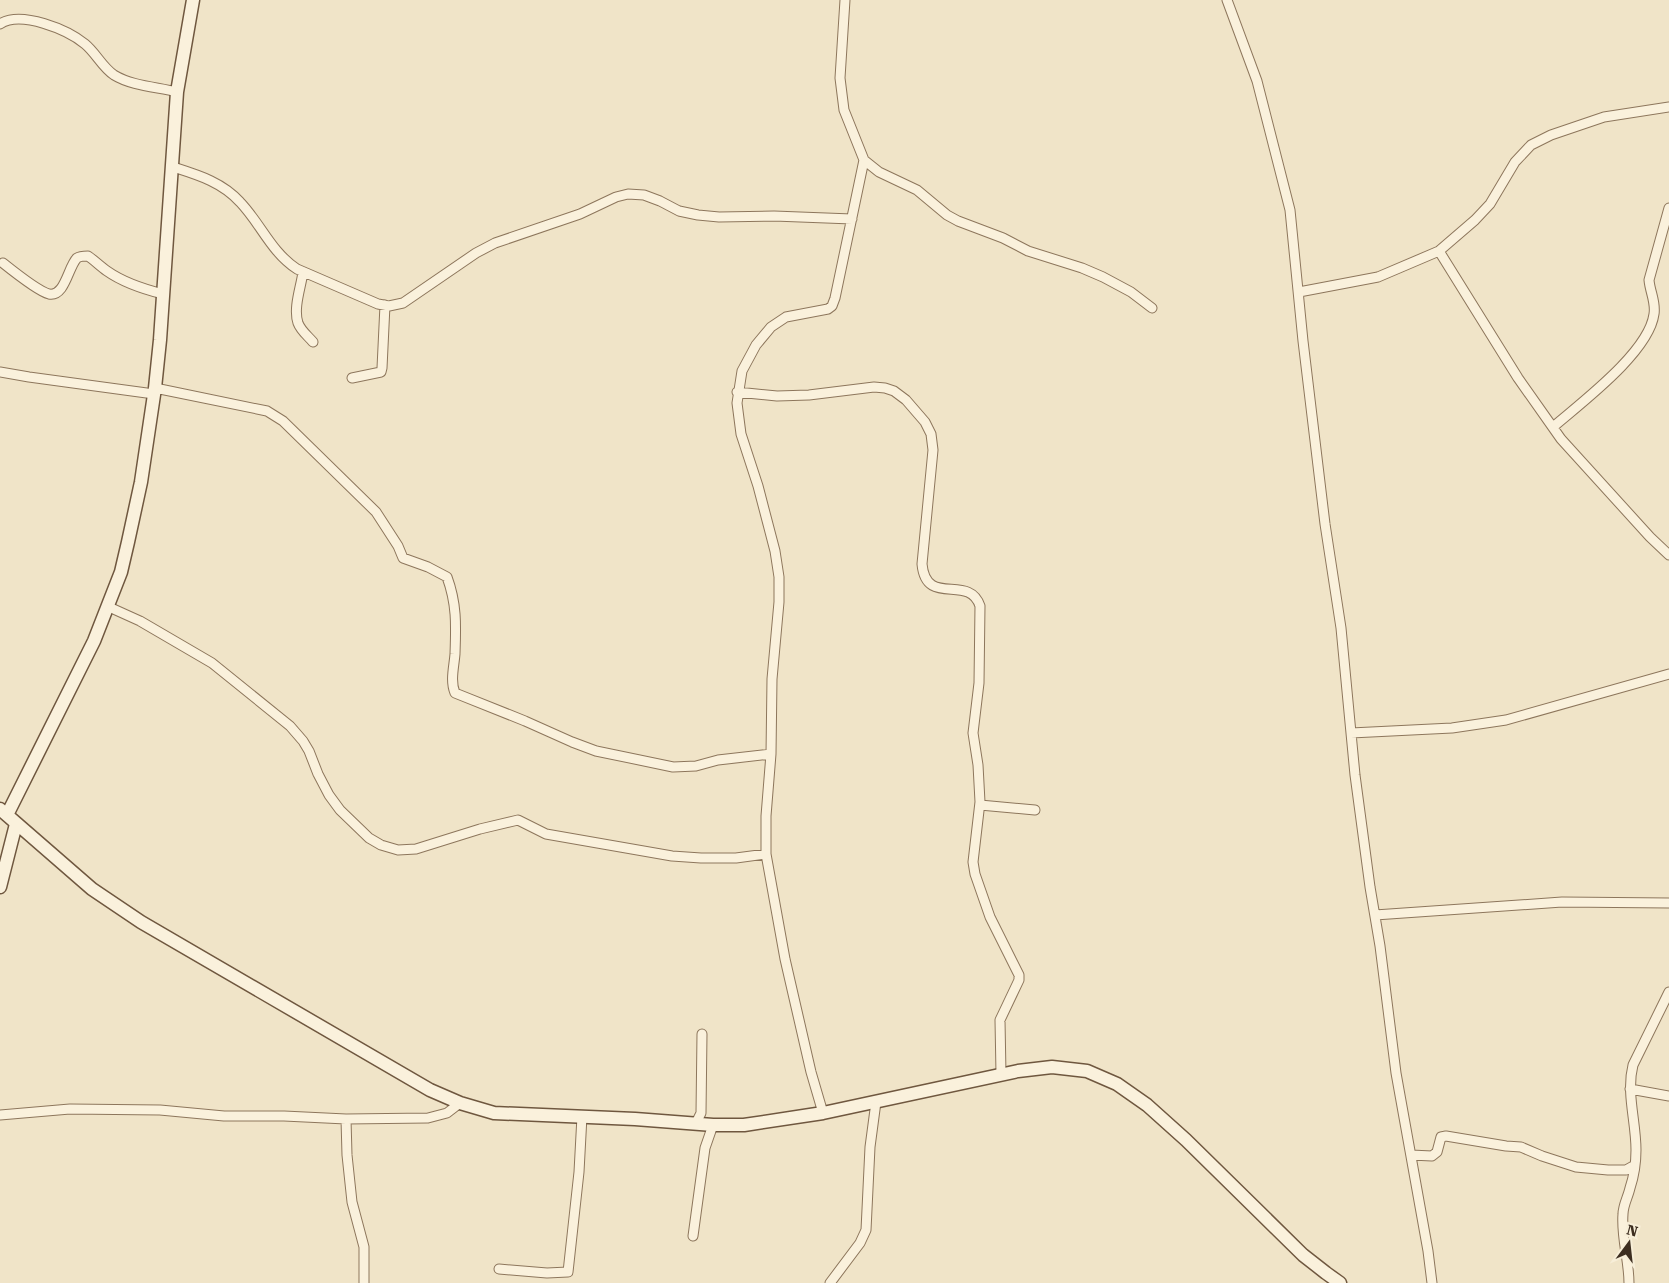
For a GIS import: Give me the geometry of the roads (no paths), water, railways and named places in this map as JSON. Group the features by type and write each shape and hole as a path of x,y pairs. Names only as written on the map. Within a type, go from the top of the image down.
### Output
{"main road":[{"path":"0,887 8,816 94,641 121,572 128,542 155,391 173,167 177,92 193,0"},
{"path":"8,816 92,889 141,922 430,1090 460,1103 494,1114 582,1116 713,1125 744,1125 823,1113 1001,1074 1052,1067 1087,1071 1117,1084 1147,1105 1186,1140 1303,1254 1326,1274 1340,1283"}],"street":[{"path":"845,0 840,78 844,110 864,160 879,172 917,190 947,215 958,221 1003,238 1028,251 1082,268 1131,292 1152,308"},
{"path":"1228,0 1257,82 1291,218 1303,341 1325,524 1341,628 1355,775 1396,1073 1432,1283"},
{"path":"0,24 5,20 20,20 52,26 84,43 100,62 114,74 136,83 177,92"},
{"path":"1299,292 1378,277 1439,251 1475,220 1490,204 1515,162 1531,145 1552,135 1604,117 1669,107"},
{"path":"823,1113 811,1072 785,959 766,854 766,816 771,754 772,679 779,602 779,577 775,552 758,486 741,434 737,392 742,371 756,345 771,327 786,316 828,309 832,306 864,160"},
{"path":"173,167 218,182 240,201 274,250 285,261 303,272 378,304 390,306 403,303 476,253 495,243 580,214 616,197 628,194 644,195 679,211 698,216 719,218 774,216 852,219"},
{"path":"1553,427 1631,356 1652,324 1655,305 1649,288 1649,280 1669,208"},
{"path":"1439,251 1518,378 1561,439 1602,486 1669,555"},
{"path":"3,263 36,287 51,294 56,293 61,288 77,258 88,256 107,271 123,280 144,290 163,294"},
{"path":"303,272 297,316 298,323 313,342"},
{"path":"352,378 380,372 382,368 384,305"},
{"path":"0,372 29,378 155,391 274,414 376,512 398,546 403,558 428,567 447,577 456,607 453,688 455,693 460,696 588,748 673,767 696,766 718,760 771,754"},
{"path":"737,392 776,396 808,395 874,387 885,388 894,391 906,400 925,422 931,434 933,450 922,564 923,573 931,586 938,589 970,592 978,600 980,606 979,683 974,724 980,805 974,852 974,874 990,917 1019,975 1016,988 1000,1020 1001,1074"},
{"path":"108,607 140,621 212,663 290,726 309,751 318,774 340,810 369,838 381,845 398,850 416,849 518,820 546,834 672,856 736,858 766,854"},
{"path":"1351,733 1452,728 1506,720 1669,674"},
{"path":"980,805 1035,810"},
{"path":"1375,915 1562,902 1669,903"},
{"path":"1629,1283 1623,1212 1635,1165 1630,1078 1633,1066 1669,992"},
{"path":"696,1124 701,1113 702,1034"},
{"path":"1630,1089 1669,1096"},
{"path":"830,1283 860,1243 866,1230 870,1146 876,1102"},
{"path":"0,1115 70,1109 160,1110 224,1116 346,1119 428,1118 447,1113 460,1103"},
{"path":"499,1269 564,1273 570,1269 582,1116"},
{"path":"346,1119 347,1155 352,1202 364,1247 364,1283"},
{"path":"693,1236 705,1148 713,1125"},
{"path":"1411,1154 1432,1156 1437,1152 1441,1137 1446,1136 1521,1147 1542,1156 1576,1166 1626,1170 1635,1165"}]}
